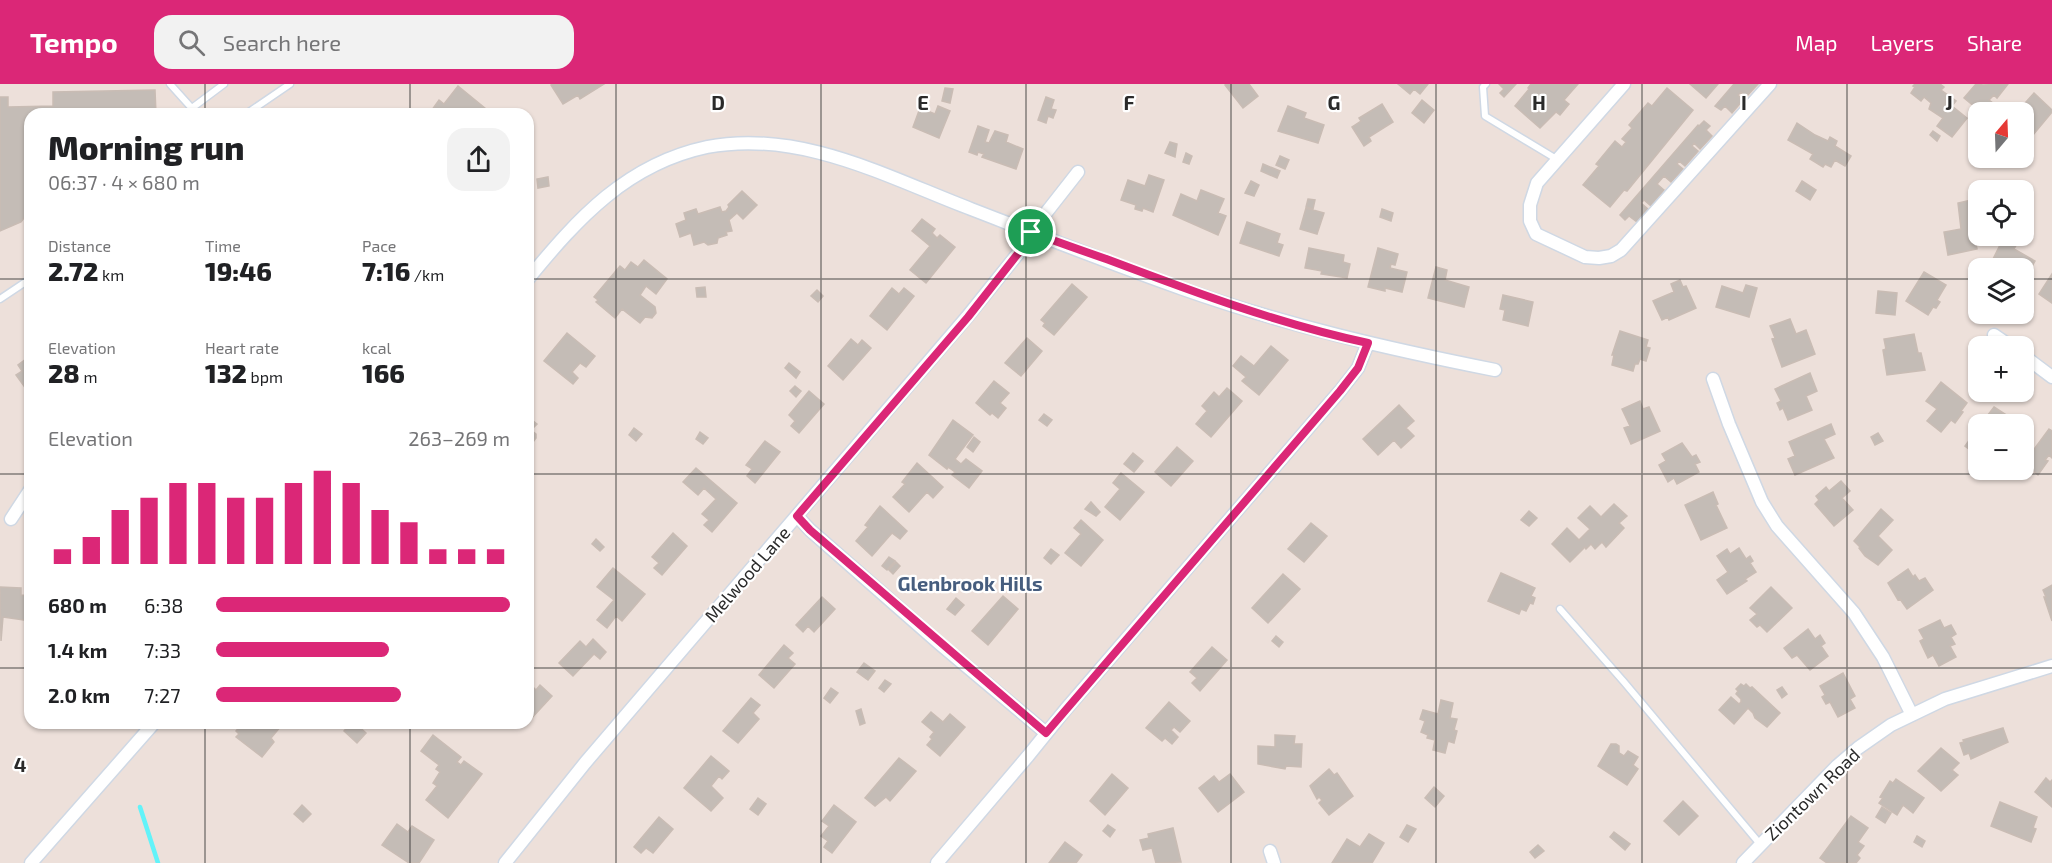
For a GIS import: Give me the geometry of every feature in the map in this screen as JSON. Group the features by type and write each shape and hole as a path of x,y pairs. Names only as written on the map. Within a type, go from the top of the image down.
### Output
{"street":[{"path":"1624,84 1537,183 1530,205 1530,221 1536,234 1585,257 1611,256 1621,250 1770,84"},
{"path":"534,272 592,206 633,176 679,155 708,147 774,144 813,150 847,161 1031,232 1254,313 1330,335 1495,370"},
{"name":"Melwood Lane","path":"505,863 585,764 968,317 1078,172"},
{"path":"937,863 1340,391 1358,368 1368,343"},
{"path":"2034,364 2052,377"},
{"path":"1713,380 1758,492 1777,526 1854,613 1883,657 1912,715"},
{"path":"11,519 24,499"},
{"path":"797,516 940,644 1046,733"},
{"name":"Ziontown Road","path":"1743,863 1837,766 1891,725 1945,699 2052,666"},
{"path":"31,863 149,729"}],"lane":[{"path":"170,84 192,108 224,84"},
{"path":"255,108 290,84"},
{"path":"1486,84 1483,87 1485,116 1558,160"},
{"path":"0,299 24,283"},
{"path":"1560,609 1760,844"}],"building":[{"path":"604,84 580,99 578,95 563,104 551,85"},
{"path":"1249,84 1258,96 1243,108 1225,85"},
{"path":"1398,84 1428,84 1420,94 1414,89 1410,94"},
{"path":"1499,84 1516,84 1504,97 1500,93 1504,89"},
{"path":"1531,84 1578,84 1564,100 1569,104 1560,115 1556,112 1540,128 1515,106"},
{"path":"1690,84 1718,84 1706,98"},
{"path":"1734,84 1758,84 1746,97 1741,92 1738,95 1743,100 1732,113 1725,106 1721,110 1715,106"},
{"path":"1915,84 1940,84 1944,87 1941,90 1956,101 1952,106 1967,118 1952,137 1937,126 1943,118 1929,109 1931,103 1924,97 1921,101 1911,93"},
{"path":"1976,84 2008,84 1997,98 1994,95 1989,100 1992,102 1969,102 1964,98"},
{"path":"458,86 485,108 433,108 439,100 444,104"},
{"path":"945,88 953,89 950,103 942,101"},
{"path":"1667,88 1693,110 1627,191 1624,190 1610,207 1583,185 1599,166 1596,164 1615,141 1622,147 1626,142 1622,139 1632,128 1629,125 1648,103 1652,106"},
{"path":"155,90 156,108 24,108 24,218 21,222 0,231 0,97 8,97 8,107 53,106 53,92"},
{"path":"2034,93 2052,110 2034,134 2034,102 2026,102"},
{"path":"1046,97 1054,100 1051,109 1056,110 1053,118 1048,116 1046,123 1038,120"},
{"path":"1422,100 1434,110 1424,123 1412,113"},
{"path":"1382,104 1393,122 1369,137 1371,141 1364,146 1352,127 1361,121 1359,118"},
{"path":"938,106 950,111 939,138 913,127 920,108 935,114"},
{"path":"1288,106 1306,113 1304,118 1324,125 1318,143 1278,131"},
{"path":"1704,121 1710,126 1706,130 1712,136 1700,149 1694,143 1692,146 1698,151 1685,166 1679,161 1677,164 1683,169 1671,182 1664,176 1657,184 1664,190 1651,206 1644,200 1641,203 1648,209 1637,222 1629,216 1625,220 1620,215 1698,125"},
{"path":"1797,123 1828,141 1830,137 1837,141 1835,146 1851,156 1845,166 1835,160 1831,167 1825,164 1823,167 1810,159 1813,154 1788,140"},
{"path":"978,126 989,130 985,142 989,143 995,131 1008,135 1006,142 1023,149 1016,169 982,157 984,154 978,152 977,155 969,152"},
{"path":"1933,131 1940,136 1937,141 1930,135"},
{"path":"1170,142 1177,144 1175,157 1165,153"},
{"path":"1186,153 1192,156 1189,164 1183,162"},
{"path":"1280,156 1289,160 1285,169 1276,165"},
{"path":"1263,164 1280,171 1277,178 1261,171"},
{"path":"1149,175 1164,180 1153,212 1143,208 1142,211 1135,209 1136,205 1121,200 1128,180 1145,186"},
{"path":"548,177 549,186 538,188 537,179"},
{"path":"1251,181 1259,185 1254,196 1245,193"},
{"path":"1802,181 1816,190 1810,200 1796,191"},
{"path":"1201,190 1224,199 1218,213 1226,216 1218,235 1173,215 1181,194 1197,201"},
{"path":"742,191 757,205 743,219 737,213 729,220 732,231 718,238 717,243 708,245 704,242 694,245 691,233 680,237 676,224 686,220 684,213 696,209 698,214 720,207 722,212 726,211 728,205"},
{"path":"1308,199 1315,200 1313,209 1306,207"},
{"path":"1968,201 1968,246 1976,246 1977,249 1948,255 1944,232 1961,229 1958,203"},
{"path":"1306,208 1324,213 1317,234 1300,229"},
{"path":"1382,209 1393,213 1391,221 1380,217"},
{"path":"922,219 935,229 932,233 937,238 940,235 955,247 926,283 910,270 930,246 912,231"},
{"path":"1247,222 1280,234 1277,243 1283,245 1279,256 1240,243"},
{"path":"2000,246 2016,246 2014,249 2030,258 1994,258"},
{"path":"1309,248 1344,255 1343,262 1350,264 1347,278 1321,274 1322,271 1305,268"},
{"path":"1378,248 1398,254 1395,265 1391,264 1390,268 1407,272 1402,292 1368,287"},
{"path":"644,260 667,279 656,294 646,286 640,295 655,307 656,313 652,318 645,317 640,323 622,309 615,318 596,302 598,300 594,297 620,266 625,270 631,262 638,267"},
{"path":"1436,267 1447,270 1445,280 1469,287 1464,307 1428,298"},
{"path":"1924,272 1946,285 1937,300 1940,302 1928,315 1906,301"},
{"path":"2052,274 2052,303 2039,294"},
{"path":"1680,280 1683,287 1686,286 1696,308 1669,320 1668,317 1662,320 1653,301 1674,292 1671,284"},
{"path":"1072,284 1087,297 1054,335 1043,326 1045,323 1041,320"},
{"path":"1746,285 1757,288 1749,317 1716,307 1722,286 1743,293"},
{"path":"705,287 706,297 697,297 696,288"},
{"path":"892,288 899,294 904,288 914,296 887,330 870,316"},
{"path":"817,290 823,296 818,302 811,296"},
{"path":"1878,291 1897,293 1895,315 1876,313"},
{"path":"1503,295 1533,302 1528,326 1503,320 1505,310 1500,309"},
{"path":"1790,319 1796,334 1806,330 1815,354 1782,367 1770,326"},
{"path":"1620,331 1648,340 1646,347 1650,348 1646,361 1640,359 1633,371 1612,365 1614,355 1612,355"},
{"path":"567,333 595,356 586,367 580,363 572,372 578,378 573,384 544,361"},
{"path":"1914,334 1925,370 1887,375 1883,350 1886,349 1884,339"},
{"path":"1027,338 1042,351 1021,376 1005,363"},
{"path":"851,339 858,345 862,340 871,348 843,380 828,366"},
{"path":"1271,346 1288,360 1259,395 1242,381 1246,377 1233,366 1241,356 1254,366"},
{"path":"24,360 24,386 16,375 22,371 18,365"},
{"path":"789,363 800,372 796,378 785,368"},
{"path":"1810,373 1817,391 1806,396 1812,410 1788,420 1783,408 1780,410 1777,403 1781,401 1775,389"},
{"path":"994,381 1009,393 1000,403 1006,408 998,418 992,413 990,415 976,403"},
{"path":"1941,382 1967,403 1955,423 1951,420 1941,432 1927,421 1937,409 1926,401"},
{"path":"795,386 801,391 796,397 790,391"},
{"path":"1227,388 1242,401 1211,437 1196,424 1207,411 1202,406 1214,392 1219,397"},
{"path":"809,391 824,404 799,433 791,426 795,421 789,415"},
{"path":"1640,401 1643,409 1649,407 1660,431 1631,444 1624,428 1630,426 1622,409"},
{"path":"1399,405 1414,421 1406,428 1414,436 1401,448 1394,440 1378,455 1363,439"},
{"path":"1994,407 2005,414 1989,414"},
{"path":"1044,414 1052,420 1047,426 1039,420"},
{"path":"953,420 973,435 955,459 961,464 966,459 982,471 969,488 952,475 955,472 948,467 947,469 929,455"},
{"path":"1831,424 1835,434 1824,439 1834,458 1795,475 1788,459 1795,456 1789,442"},
{"path":"634,428 642,434 636,441 629,435"},
{"path":"2049,429 2052,431 2052,458 2049,455 2045,460 2048,461 2038,475 2034,472 2034,449"},
{"path":"700,432 708,438 703,444 696,439"},
{"path":"1878,433 1883,441 1875,445 1871,437"},
{"path":"974,437 980,442 973,452 967,447"},
{"path":"765,441 780,452 755,483 747,476 752,469 746,465"},
{"path":"1682,443 1692,457 1696,455 1700,462 1695,464 1699,472 1677,484 1674,478 1668,482 1659,465 1666,461 1662,454"},
{"path":"1177,447 1193,461 1171,486 1155,472"},
{"path":"1133,453 1143,461 1134,472 1124,464"},
{"path":"917,463 943,487 933,498 927,492 909,512 893,497 905,484 902,482"},
{"path":"696,468 737,503 712,532 704,525 709,520 702,514 716,499 704,488 698,495 683,482"},
{"path":"1121,473 1144,492 1120,520 1105,507 1120,489 1113,483"},
{"path":"1841,481 1850,491 1842,498 1853,510 1834,526 1815,504 1819,500 1816,496 1826,487 1829,491"},
{"path":"1713,492 1718,504 1716,505 1727,528 1701,540 1685,505"},
{"path":"1091,502 1100,512 1096,516 1085,509"},
{"path":"1614,504 1627,516 1619,523 1624,528 1606,547 1602,542 1595,549 1591,544 1570,562 1552,544 1567,528 1579,540 1590,529 1578,518 1590,506 1601,517"},
{"path":"880,506 907,531 900,539 892,533 872,556 856,541 868,527 865,525"},
{"path":"1881,509 1893,520 1878,536 1892,550 1878,565 1865,556 1854,541"},
{"path":"1529,511 1537,518 1529,526 1521,520"},
{"path":"1081,520 1103,540 1081,566 1065,553 1081,534 1074,528"},
{"path":"1311,523 1327,536 1304,562 1288,549"},
{"path":"673,533 687,546 662,575 654,568 659,563 652,557"},
{"path":"596,539 604,547 600,551 592,544"},
{"path":"1739,548 1746,559 1750,556 1753,561 1750,563 1756,572 1727,594 1717,580 1728,572 1717,556 1727,549 1730,554"},
{"path":"1051,549 1059,555 1051,564 1044,558"},
{"path":"889,557 895,561 887,570 882,566"},
{"path":"896,562 900,566 893,574 889,570"},
{"path":"613,568 645,594 622,621 616,616 607,628 597,620 614,600 597,587"},
{"path":"1908,569 1919,581 1925,578 1933,590 1907,609 1900,599 1898,600 1888,583"},
{"path":"1501,573 1535,588 1531,596 1535,598 1533,604 1530,603 1526,611 1521,609 1519,614 1488,601"},
{"path":"1283,574 1300,589 1268,623 1252,608"},
{"path":"2052,585 2052,621 2043,590"},
{"path":"0,587 21,588 21,595 24,595 24,620 3,617 1,641"},
{"path":"1771,587 1792,608 1767,632 1750,620 1757,614 1750,608"},
{"path":"1003,596 1018,609 988,645 972,631"},
{"path":"822,597 835,609 814,632 808,626 803,632 796,625"},
{"path":"956,598 964,605 955,615 947,609"},
{"path":"1940,620 1944,628 1951,625 1956,634 1951,637 1955,644 1950,646 1956,657 1939,666 1933,655 1928,658 1920,641 1924,639 1919,630"},
{"path":"1808,629 1815,639 1820,635 1825,643 1821,646 1828,656 1810,670 1797,655 1792,658 1784,648"},
{"path":"1276,636 1283,642 1279,647 1272,641"},
{"path":"593,639 606,652 600,659 594,654 573,676 559,663 580,641 586,647"},
{"path":"784,645 793,653 788,658 795,664 774,688 759,675"},
{"path":"1212,647 1227,660 1200,691 1192,683 1197,678 1190,672"},
{"path":"864,663 875,671 868,680 857,672"},
{"path":"1843,673 1855,696 1850,699 1855,708 1838,717 1830,702 1826,704 1822,697 1825,695 1820,686"},
{"path":"885,680 891,684 884,692 879,688"},
{"path":"1741,684 1752,687 1780,713 1767,727 1755,718 1748,708 1734,724 1719,710 1731,697 1739,704 1741,702 1736,689"},
{"path":"540,685 552,696 534,716 534,688 536,690"},
{"path":"1782,687 1787,694 1782,698 1777,690"},
{"path":"831,688 838,693 830,703 824,698"},
{"path":"751,698 760,705 753,713 759,719 738,743 723,731"},
{"path":"1441,700 1453,703 1450,718 1457,719 1454,743 1448,741 1445,753 1433,750 1435,740 1427,738 1428,735 1421,732 1425,721 1420,719 1423,710 1438,714"},
{"path":"1169,702 1190,721 1180,732 1174,727 1171,730 1178,737 1172,744 1165,738 1162,741 1146,728"},
{"path":"861,709 865,723 860,725 856,711"},
{"path":"931,712 943,722 950,714 965,727 940,756 927,745 934,732 922,722"},
{"path":"2003,728 2008,742 1971,759 1969,753 1964,755 1960,743 1964,742 1963,740"},
{"path":"238,729 278,729 271,738 274,742 262,757 236,737 239,734 236,731"},
{"path":"362,729 366,733 357,743 344,731"},
{"path":"433,735 461,757 457,762 461,765 464,761 482,774 448,818 426,800 437,786 433,783 440,772 436,769 439,765 421,751"},
{"path":"1275,735 1295,736 1294,744 1302,744 1301,767 1286,766 1285,769 1258,764 1258,746 1275,747"},
{"path":"1611,744 1619,746 1619,753 1624,756 1628,751 1638,757 1633,765 1638,769 1627,785 1598,766"},
{"path":"1941,748 1959,763 1952,770 1958,775 1941,791 1918,771"},
{"path":"711,756 729,771 722,779 719,776 711,786 723,798 711,811 684,788"},
{"path":"899,758 916,771 890,801 886,797 875,806 865,798"},
{"path":"1329,769 1334,775 1337,773 1353,796 1329,815 1319,803 1322,800 1319,797 1317,799 1310,786"},
{"path":"1112,774 1128,788 1105,815 1090,801"},
{"path":"1230,774 1244,792 1218,812 1199,788 1214,776 1219,782"},
{"path":"2046,778 2050,782 2052,780 2052,807 2035,792"},
{"path":"1896,779 1924,798 1913,813 1903,805 1897,815 1879,803 1890,781 1893,783"},
{"path":"1434,787 1444,796 1435,807 1425,798"},
{"path":"758,798 766,804 758,815 750,809"},
{"path":"1683,801 1698,816 1679,835 1664,821"},
{"path":"2000,802 2037,817 2033,828 2036,829 2031,842 1991,826"},
{"path":"302,805 311,814 303,822 294,814"},
{"path":"834,805 856,822 832,853 824,847 828,841 821,836 829,826 822,821"},
{"path":"1882,807 1891,813 1885,823 1876,817"},
{"path":"1851,816 1868,828 1858,842 1864,846 1857,855 1860,858 1856,863 1827,863 1820,858"},
{"path":"659,817 673,829 653,853 646,848 641,853 634,847"},
{"path":"397,824 408,832 412,826 434,840 419,863 409,863 382,845"},
{"path":"1108,825 1115,830 1110,837 1103,831"},
{"path":"1407,825 1416,829 1408,842 1400,837"},
{"path":"1173,828 1181,862 1156,863 1152,848 1143,850 1140,840 1149,838 1148,834"},
{"path":"1614,832 1630,844 1625,850 1610,837"},
{"path":"1369,834 1384,843 1372,863 1332,863 1347,839 1360,847"},
{"path":"1917,836 1925,841 1922,847 1914,842"},
{"path":"1065,842 1082,855 1076,863 1049,863"},
{"path":"1538,845 1544,851 1535,858 1530,852"}],"waterway":[{"path":"140,807 158,863"}],"district":[{"name":"Glenbrook Hills","path":"970,583"}],"route":[{"path":"1031,232 1254,313 1330,335 1368,343 1358,368 1340,391 1046,733 940,644 797,516 968,317 1027,242 1031,232"}]}
